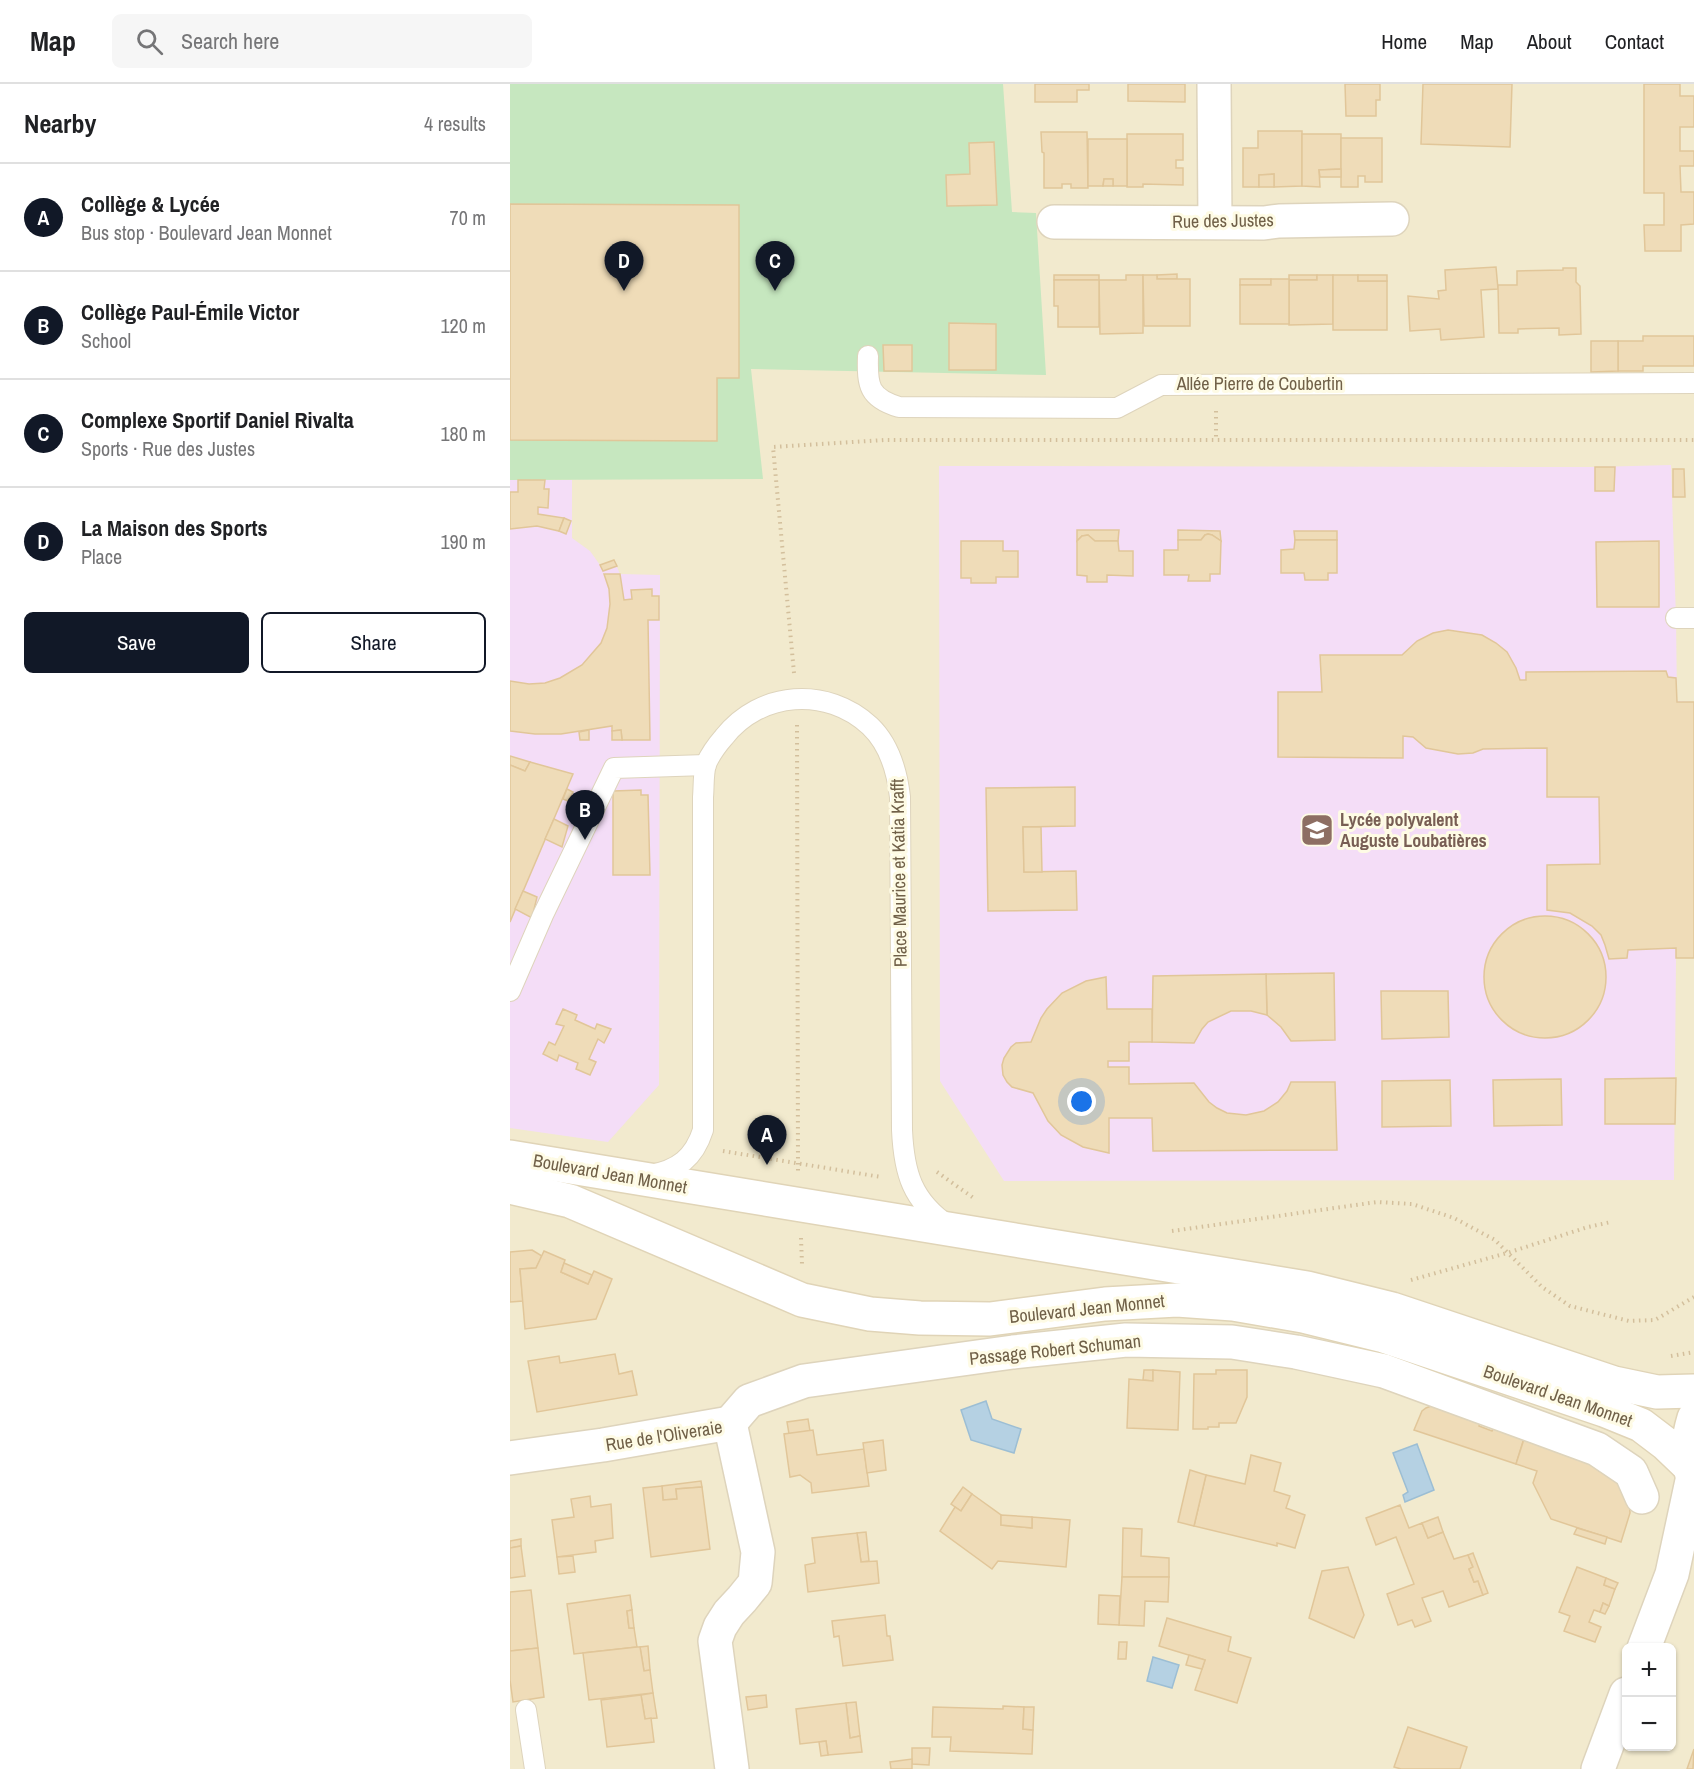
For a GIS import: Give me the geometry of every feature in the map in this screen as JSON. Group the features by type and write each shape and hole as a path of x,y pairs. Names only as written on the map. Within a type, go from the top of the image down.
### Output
{"street":[{"path":"1214,84 1215,222"},
{"name":"Rue des Justes","path":"1054,222 1152,221 1180,224 1392,219"},
{"name":"Boulevard Jean Monnet","path":"510,1157 1307,1288 1392,1309 1614,1383 1657,1392 1694,1390"},
{"name":"Boulevard Jean Monnet","path":"510,1187 570,1201 802,1300 870,1314 920,1318 990,1319 1105,1304 1177,1300 1233,1304 1303,1316 1384,1336 1604,1410 1641,1425 1666,1444 1692,1473"},
{"name":"Passage Robert Schuman","path":"730,1423 750,1401 804,1381 1013,1352 1126,1340 1232,1342 1296,1352 1384,1371 1597,1449 1632,1472 1642,1497"},
{"path":"1646,1643 1672,1574 1692,1473 1687,1441 1694,1418"},
{"name":"Rue de l'Oliveraie","path":"510,1458 730,1423 758,1552 755,1583 729,1613 715,1641 732,1769"},
{"path":"1672,1574 1694,1545"},
{"path":"1598,1769 1625,1697"}],"lane":[{"name":"Allée Pierre de Coubertin","path":"868,356 868,372 872,389 883,402 899,407 1117,408 1161,385 1694,383"},
{"name":"Place Maurice et Katia Krafft","path":"635,1178 660,1174 683,1163 698,1147 703,1130 703,797 706,765 716,747 732,727 752,711 776,701 796,698 827,701 851,712 872,727 887,748 897,771 900,797 903,1156 910,1182 922,1201 937,1217 956,1231"},
{"path":"510,990 543,915 614,768 706,765"},
{"path":"525,1710 530,1766"}],"path":[{"path":"802,1300 801,1206 797,1164 796,698 772,447 885,440 1694,440"},
{"path":"903,1156 931,1168 977,1201"},
{"path":"1166,1231 1377,1202 1412,1204 1454,1218 1495,1240 1542,1287 1570,1306 1629,1321 1655,1320 1694,1297"},
{"path":"1410,1281 1611,1222"}],"shaded area":[{"path":"510,84 1694,84 1694,1769 510,1769"},
{"name":"Lycée polyvalent Auguste Loubatières","path":"1671,465 1677,701 1694,702 1676,958 1674,1180 1004,1181 940,1081 939,466 1595,467"},
{"path":"510,480 572,480 572,538 590,551 600,565 614,560 620,574 660,575 659,1085 608,1142 510,1128"}],"green space":[{"path":"510,84 1003,84 1012,212 1036,213 1046,375 751,369 763,479 510,480"}],"water":[{"path":"986,1401 992,1419 1021,1429 1014,1453 971,1440 961,1410"},
{"path":"1417,1444 1434,1490 1405,1502 1403,1495 1408,1492 1393,1453"},
{"path":"1153,1657 1179,1665 1172,1688 1147,1681"}],"building":[{"path":"1035,84 1089,84 1089,90 1077,90 1077,102 1035,102"},
{"path":"1128,84 1185,84 1185,102 1128,101"},
{"path":"1345,84 1380,84 1380,100 1376,100 1376,116 1346,116"},
{"path":"1423,84 1512,84 1510,147 1421,144"},
{"path":"1644,84 1680,84 1680,96 1694,96 1694,127 1680,127 1680,151 1694,151 1694,166 1680,166 1681,192 1694,192 1694,224 1681,225 1681,251 1645,251 1644,225 1664,225 1664,193 1644,193"},
{"path":"1258,131 1302,131 1302,186 1274,187 1274,174 1259,175 1259,187 1243,187 1243,148 1258,148"},
{"path":"1041,132 1087,132 1088,188 1071,188 1071,184 1062,184 1062,188 1044,188 1044,153 1042,152"},
{"path":"1127,134 1183,134 1183,160 1176,160 1176,168 1183,168 1183,185 1143,184 1143,187 1127,187"},
{"path":"1302,134 1341,134 1341,169 1319,170 1320,187 1302,186"},
{"path":"1341,138 1382,138 1382,182 1365,182 1365,176 1358,176 1358,187 1341,187"},
{"path":"1088,139 1127,139 1127,186 1113,186 1113,179 1104,179 1103,186 1088,186"},
{"path":"994,142 997,205 947,206 946,175 970,174 969,143"},
{"path":"1341,169 1341,177 1320,177 1319,170"},
{"path":"1274,174 1274,187 1259,187 1259,175"},
{"path":"1104,179 1113,179 1113,186 1103,186"},
{"path":"510,204 739,205 739,378 717,378 717,441 510,440"},
{"path":"1496,267 1498,289 1481,290 1484,337 1441,340 1440,329 1410,331 1408,296 1439,299 1438,291 1446,290 1445,270"},
{"path":"1563,268 1576,268 1576,282 1580,286 1581,334 1559,335 1559,328 1518,329 1518,333 1499,333 1498,285 1517,285 1517,271 1563,270"},
{"path":"1177,274 1177,279 1157,279 1157,275"},
{"path":"1054,275 1099,275 1099,280 1054,280"},
{"path":"1126,275 1143,275 1143,333 1100,334 1099,280 1126,280"},
{"path":"1143,275 1157,275 1157,279 1190,279 1190,326 1144,326"},
{"path":"1289,275 1317,275 1317,280 1289,280"},
{"path":"1317,275 1333,275 1333,324 1289,325 1289,280 1317,280"},
{"path":"1333,275 1358,275 1358,281 1387,281 1387,330 1333,330"},
{"path":"1358,275 1387,275 1387,281 1358,281"},
{"path":"1240,279 1271,279 1271,285 1240,285"},
{"path":"1271,279 1289,279 1289,324 1240,324 1240,285 1271,285"},
{"path":"1054,280 1099,280 1099,327 1058,327 1058,306 1054,306"},
{"path":"949,323 996,324 996,370 949,370"},
{"path":"1643,336 1694,336 1694,366 1643,366 1643,371 1618,371 1618,341 1643,341"},
{"path":"1591,341 1618,341 1618,371 1591,372"},
{"path":"883,345 912,345 912,371 884,371"},
{"path":"1595,467 1615,467 1614,491 1595,491"},
{"path":"1673,469 1684,469 1685,497 1673,497"},
{"path":"518,480 545,480 544,489 549,489 548,508 538,507 538,514 564,518 559,531 537,526 510,529 510,492 518,492"},
{"path":"564,518 571,521 566,534 559,531"},
{"path":"1077,530 1119,530 1118,541 1095,541 1088,535 1082,536 1077,541"},
{"path":"1178,530 1220,531 1221,541 1208,534 1201,540 1178,540"},
{"path":"1294,531 1337,531 1337,540 1295,540"},
{"path":"1208,534 1221,541 1220,574 1210,574 1210,581 1188,581 1189,575 1164,575 1164,550 1178,550 1178,540 1201,540"},
{"path":"1088,535 1095,541 1118,541 1119,551 1133,551 1133,576 1107,575 1107,582 1087,582 1087,576 1077,575 1077,541 1082,536"},
{"path":"1295,540 1337,540 1337,573 1328,573 1328,580 1305,580 1304,573 1281,573 1281,550 1294,549"},
{"path":"961,541 1003,541 1003,551 1018,551 1018,577 996,577 996,583 971,583 971,578 961,578"},
{"path":"1659,541 1659,607 1597,607 1596,542"},
{"path":"614,560 617,566 603,571 600,565"},
{"path":"604,574 620,574 624,600 632,599 631,590 652,589 652,596 659,596 659,620 648,620 650,740 622,740 621,730 612,731 612,726 561,734 510,731 510,681 529,684 545,683 560,678 582,665 601,643 607,628 610,604 609,589"},
{"path":"1448,630 1482,635 1496,643 1507,652 1520,680 1526,680 1526,672 1666,671 1668,677 1676,678 1677,702 1694,702 1694,958 1676,958 1676,948 1628,950 1627,958 1609,959 1601,935 1592,926 1570,913 1547,910 1547,865 1600,864 1599,797 1547,797 1547,748 1483,749 1473,753 1458,754 1426,748 1413,737 1403,736 1403,758 1278,757 1278,692 1322,692 1320,655 1402,655 1417,641 1433,633"},
{"path":"589,730 589,740 580,740 579,732"},
{"path":"621,730 622,740 612,740 612,731"},
{"path":"510,756 530,762 525,771 510,765"},
{"path":"530,762 573,774 510,922 510,765 525,771"},
{"path":"1075,787 1075,826 1023,827 1024,872 1076,871 1077,910 988,911 986,788"},
{"path":"567,789 573,792 568,801 563,799"},
{"path":"641,790 641,795 648,795 650,875 613,875 613,791"},
{"path":"554,819 568,826 562,847 545,839"},
{"path":"1023,827 1041,827 1042,872 1024,872"},
{"path":"523,891 537,897 532,918 515,909"},
{"path":"1545,916 1568,921 1579,926 1588,934 1596,943 1601,954 1606,977 1601,1000 1596,1011 1588,1020 1579,1028 1568,1033 1545,1038 1522,1033 1511,1028 1502,1020 1494,1011 1489,1000 1484,977 1489,954 1494,943 1502,934 1511,926 1522,921"},
{"path":"1334,973 1335,1040 1291,1041 1281,1027 1267,1015 1266,974"},
{"path":"1266,974 1267,1015 1251,1011 1231,1011 1208,1022 1194,1043 1152,1042 1153,976"},
{"path":"1106,977 1107,1009 1152,1009 1152,1042 1129,1042 1129,1061 1108,1061 1108,1067 1129,1067 1129,1084 1194,1083 1209,1102 1217,1108 1227,1113 1246,1115 1264,1111 1278,1102 1291,1082 1335,1082 1337,1150 1153,1151 1152,1118 1109,1118 1109,1153 1083,1147 1061,1135 1048,1121 1033,1093 1012,1087 1007,1082 1003,1075 1002,1065 1011,1047 1016,1043 1031,1042 1041,1018 1062,993 1086,981"},
{"path":"1381,991 1448,991 1449,1037 1382,1039"},
{"path":"563,1009 577,1015 575,1020 595,1029 597,1024 611,1029 604,1043 598,1039 589,1059 596,1062 590,1075 576,1069 578,1063 559,1055 557,1061 543,1054 549,1042 555,1045 564,1026 556,1024"},
{"path":"1676,1078 1675,1124 1605,1124 1605,1079"},
{"path":"1561,1079 1562,1125 1494,1126 1493,1080"},
{"path":"1450,1080 1451,1126 1382,1127 1382,1081"},
{"path":"532,1250 542,1256 536,1268 520,1269 523,1301 510,1302 510,1252"},
{"path":"544,1251 565,1260 561,1272 588,1284 594,1271 612,1279 596,1319 525,1329 520,1269 536,1268"},
{"path":"564,1263 592,1275 588,1284 561,1272"},
{"path":"615,1354 619,1374 632,1371 637,1395 537,1412 528,1361 559,1356 560,1363"},
{"path":"1144,1370 1153,1370 1153,1381 1143,1380"},
{"path":"1153,1370 1180,1372 1178,1430 1127,1428 1129,1379 1153,1381"},
{"path":"1216,1370 1247,1370 1247,1397 1236,1423 1219,1423 1219,1427 1193,1429 1194,1374 1216,1374"},
{"path":"1436,1404 1481,1419 1479,1426 1492,1431 1495,1424 1525,1435 1516,1464 1414,1430 1422,1411"},
{"path":"808,1419 810,1431 789,1434 787,1422"},
{"path":"813,1430 817,1455 864,1449 869,1486 812,1493 811,1483 800,1475 790,1477 784,1434"},
{"path":"1525,1436 1601,1462 1599,1471 1612,1475 1629,1497 1630,1513 1621,1542 1551,1519 1533,1483 1537,1471 1516,1464"},
{"path":"883,1440 886,1470 867,1473 863,1443"},
{"path":"1251,1455 1281,1463 1274,1491 1290,1496 1286,1508 1305,1515 1295,1548 1277,1543 1277,1546 1194,1526 1206,1475 1245,1484"},
{"path":"1190,1470 1206,1475 1194,1526 1178,1522"},
{"path":"701,1481 702,1487 676,1489 677,1499 663,1500 662,1486"},
{"path":"662,1486 663,1500 677,1499 676,1489 702,1487 710,1549 651,1557 643,1488"},
{"path":"963,1487 972,1494 961,1511 951,1504"},
{"path":"972,1494 1001,1515 1001,1525 1032,1528 1032,1517 1070,1520 1066,1567 998,1561 992,1569 940,1531 955,1507 961,1511"},
{"path":"590,1496 591,1507 611,1504 613,1538 595,1541 596,1552 557,1557 552,1520 574,1517 571,1499"},
{"path":"1400,1505 1409,1528 1422,1523 1428,1538 1443,1532 1454,1559 1468,1555 1473,1567 1469,1569 1474,1582 1478,1581 1483,1595 1449,1607 1443,1591 1422,1598 1431,1621 1415,1627 1412,1620 1398,1625 1387,1594 1414,1584 1396,1537 1376,1545 1366,1518"},
{"path":"1001,1515 1032,1517 1032,1528 1001,1525"},
{"path":"1438,1517 1443,1532 1428,1538 1422,1523"},
{"path":"1123,1528 1142,1529 1141,1556 1169,1558 1169,1577 1122,1577"},
{"path":"1577,1528 1607,1537 1605,1544 1574,1534"},
{"path":"866,1532 869,1561 861,1562 857,1533"},
{"path":"857,1533 861,1562 877,1561 879,1583 808,1592 805,1565 815,1563 812,1538"},
{"path":"521,1539 521,1546 510,1548 510,1541"},
{"path":"521,1546 525,1576 510,1578 510,1548"},
{"path":"1473,1553 1488,1593 1483,1595 1478,1581 1474,1582 1469,1569 1473,1567 1468,1555"},
{"path":"573,1556 575,1572 559,1574 557,1557"},
{"path":"1348,1567 1364,1615 1354,1638 1309,1618 1322,1571"},
{"path":"1577,1567 1606,1578 1604,1585 1615,1589 1609,1606 1603,1603 1600,1612 1594,1610 1589,1622 1601,1627 1595,1642 1564,1631 1570,1616 1559,1612"},
{"path":"1122,1577 1169,1577 1168,1602 1145,1601 1144,1626 1119,1625"},
{"path":"1606,1578 1618,1583 1615,1589 1604,1585"},
{"path":"531,1590 538,1648 510,1651 510,1592"},
{"path":"630,1595 632,1610 627,1611 629,1628 634,1628 637,1647 574,1654 567,1604"},
{"path":"1099,1595 1120,1596 1119,1625 1098,1624"},
{"path":"1603,1603 1609,1606 1605,1614 1600,1612"},
{"path":"632,1610 634,1628 629,1628 627,1611"},
{"path":"885,1615 893,1660 843,1666 839,1636 834,1637 832,1621"},
{"path":"1167,1618 1231,1637 1228,1651 1251,1658 1237,1703 1195,1690 1205,1660 1159,1646"},
{"path":"1119,1642 1127,1642 1126,1659 1118,1659"},
{"path":"648,1646 650,1670 644,1671 640,1647"},
{"path":"640,1647 644,1671 650,1670 653,1693 589,1700 583,1653"},
{"path":"538,1648 544,1697 513,1702 510,1651"},
{"path":"1189,1655 1205,1660 1202,1669 1186,1665"},
{"path":"653,1693 657,1718 645,1719 641,1695"},
{"path":"641,1695 645,1719 651,1718 654,1742 607,1747 601,1700"},
{"path":"766,1695 767,1707 748,1710 746,1697"},
{"path":"856,1702 860,1736 850,1738 846,1703"},
{"path":"846,1703 850,1738 860,1736 862,1752 828,1755 826,1741 800,1744 796,1709"},
{"path":"1003,1706 1024,1707 1023,1729 1033,1730 1032,1754 950,1751 951,1737 932,1737 933,1707 1003,1709"},
{"path":"1024,1707 1034,1707 1033,1730 1023,1729"},
{"path":"1408,1727 1467,1747 1460,1769 1394,1767"},
{"path":"826,1741 828,1755 821,1756 819,1742"},
{"path":"912,1748 930,1748 929,1765 912,1764"},
{"path":"1694,1749 1693,1769 1687,1769"},
{"path":"912,1759 912,1769 891,1769 890,1762"}],"place":[{"name":"La Maison des Sports","path":"624,291"},
{"name":"Complexe Sportif Daniel Rivalta","path":"775,291"},
{"name":"Lycée polyvalent Auguste Loubatières","path":"1317,830"},
{"name":"Collège Paul-Émile Victor","path":"585,840"},
{"name":"Collège & Lycée","path":"767,1165"}]}
